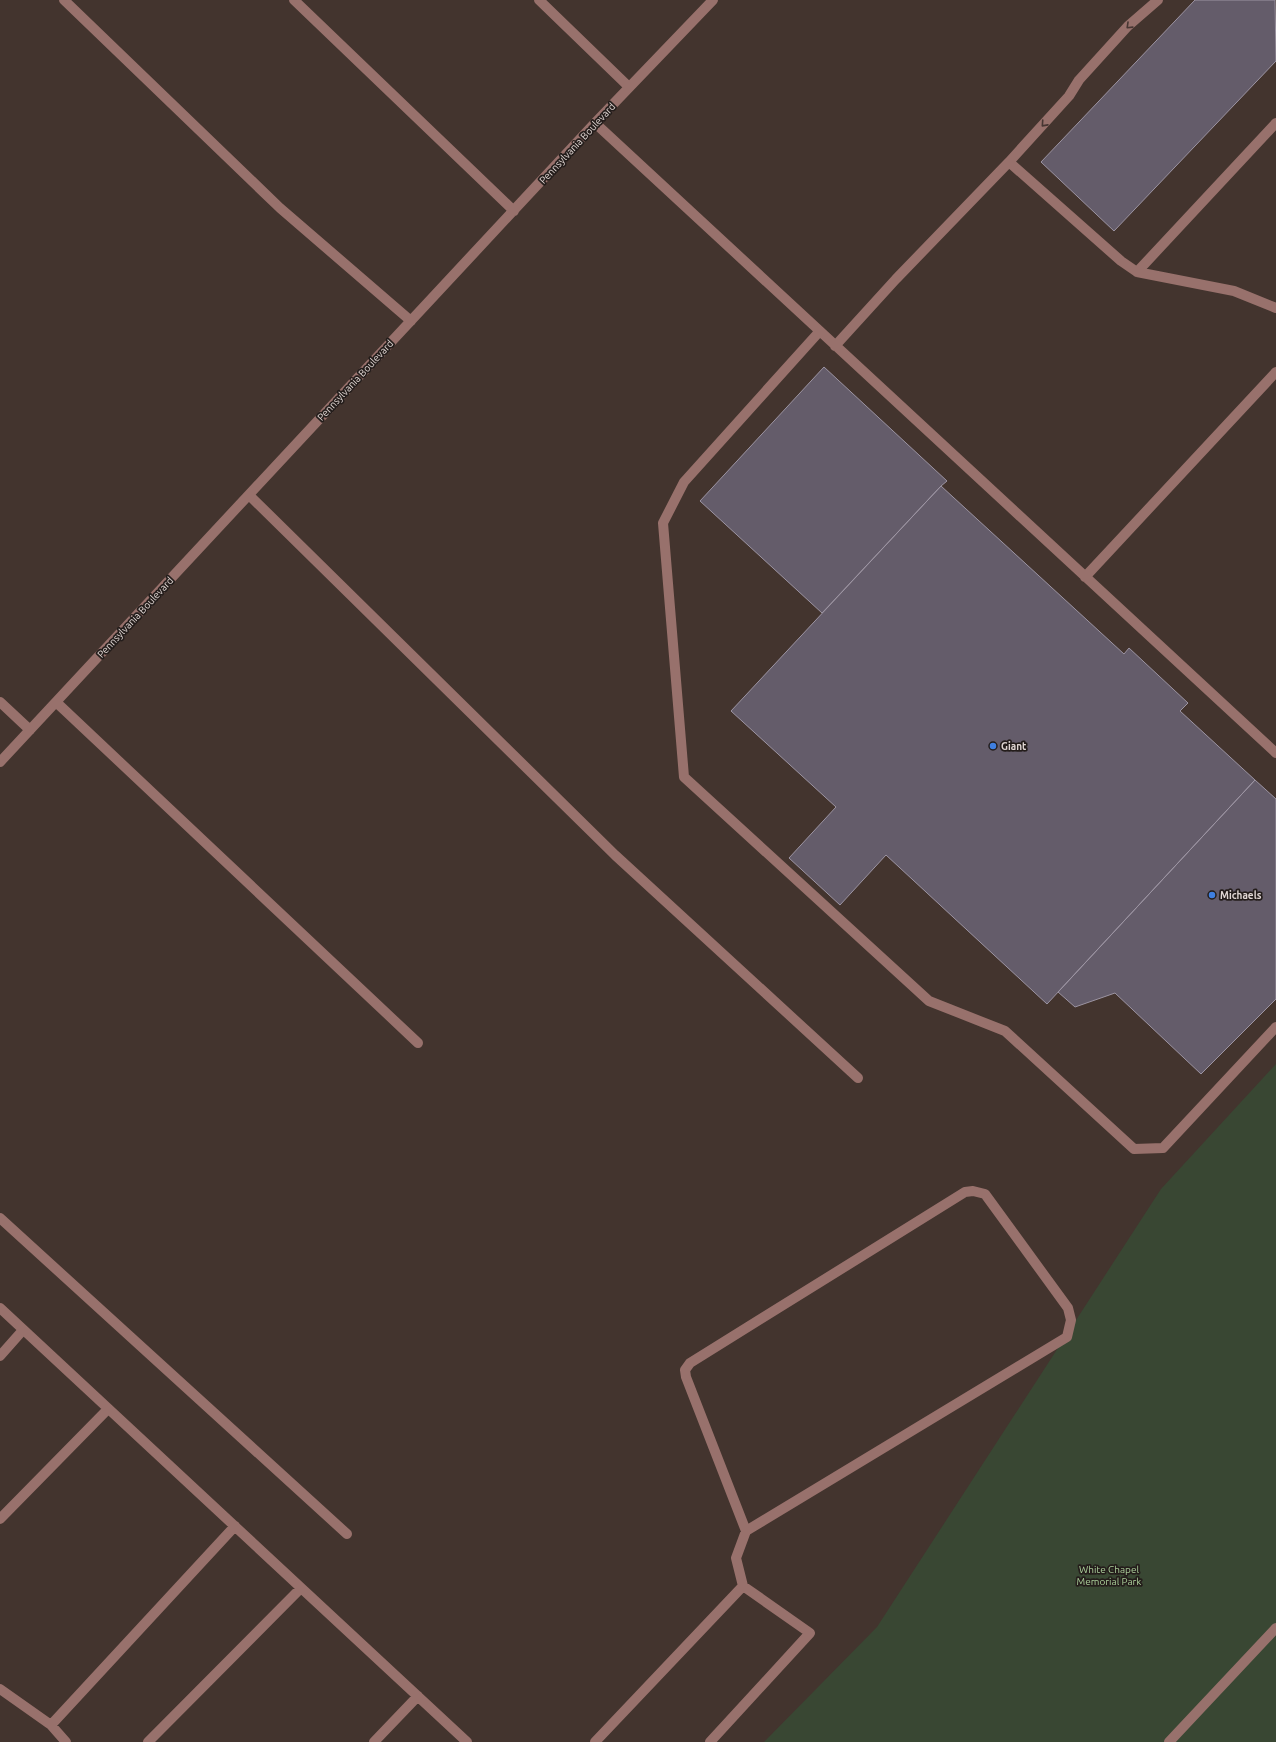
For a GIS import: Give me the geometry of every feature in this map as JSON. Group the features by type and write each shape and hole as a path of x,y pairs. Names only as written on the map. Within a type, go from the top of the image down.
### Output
{"street":[{"path":"64,0 280,208 411,321"},
{"path":"294,0 514,211"},
{"path":"539,0 629,88"},
{"name":"Pennsylvania Boulevard","path":"0,762 595,123 713,0"},
{"path":"835,346 896,279 1069,96 1079,80 1128,26 1158,0"},
{"path":"595,123 1276,753"},
{"path":"1137,272 1276,123"},
{"path":"1008,162 1121,261 1137,272 1234,291 1276,308"},
{"path":"820,332 684,482 663,523 684,777 929,1001 1005,1031 1134,1149 1163,1148 1276,1027"},
{"path":"1086,577 1276,372"},
{"path":"249,495 615,855 858,1078"},
{"path":"0,702 30,730"},
{"path":"56,702 418,1043"},
{"path":"710,1742 810,1633 743,1586 736,1558 746,1531 1067,1337 1071,1320 1068,1308 985,1194 973,1191 965,1192 690,1363 685,1370 686,1377 746,1531"},
{"path":"0,1218 347,1534"},
{"path":"0,1308 467,1742"},
{"path":"0,1356 24,1330"},
{"path":"0,1519 108,1409"},
{"path":"51,1725 235,1526"},
{"path":"594,1742 743,1586"},
{"path":"148,1742 301,1588"},
{"path":"1169,1742 1276,1628"},
{"path":"0,1689 51,1725 66,1742"},
{"path":"374,1742 418,1696"}],"green space":[{"name":"White Chapel Memorial Park","path":"1276,1064 1276,1742 764,1742 877,1627 1161,1189"}],"building":[{"path":"1195,0 1275,0 1276,61 1114,231 1041,162"},
{"path":"824,367 947,481 822,613 700,501"},
{"name":"Giant","path":"941,486 1124,654 1129,648 1188,703 1180,711 1255,780 1047,1004 886,855 840,905 789,858 836,807 731,711"},
{"name":"Michaels","path":"1255,780 1276,799 1276,999 1201,1074 1115,993 1075,1007 1058,992"}],"place":[{"name":"Giant","path":"993,746"},
{"name":"Michaels","path":"1212,895"}]}
